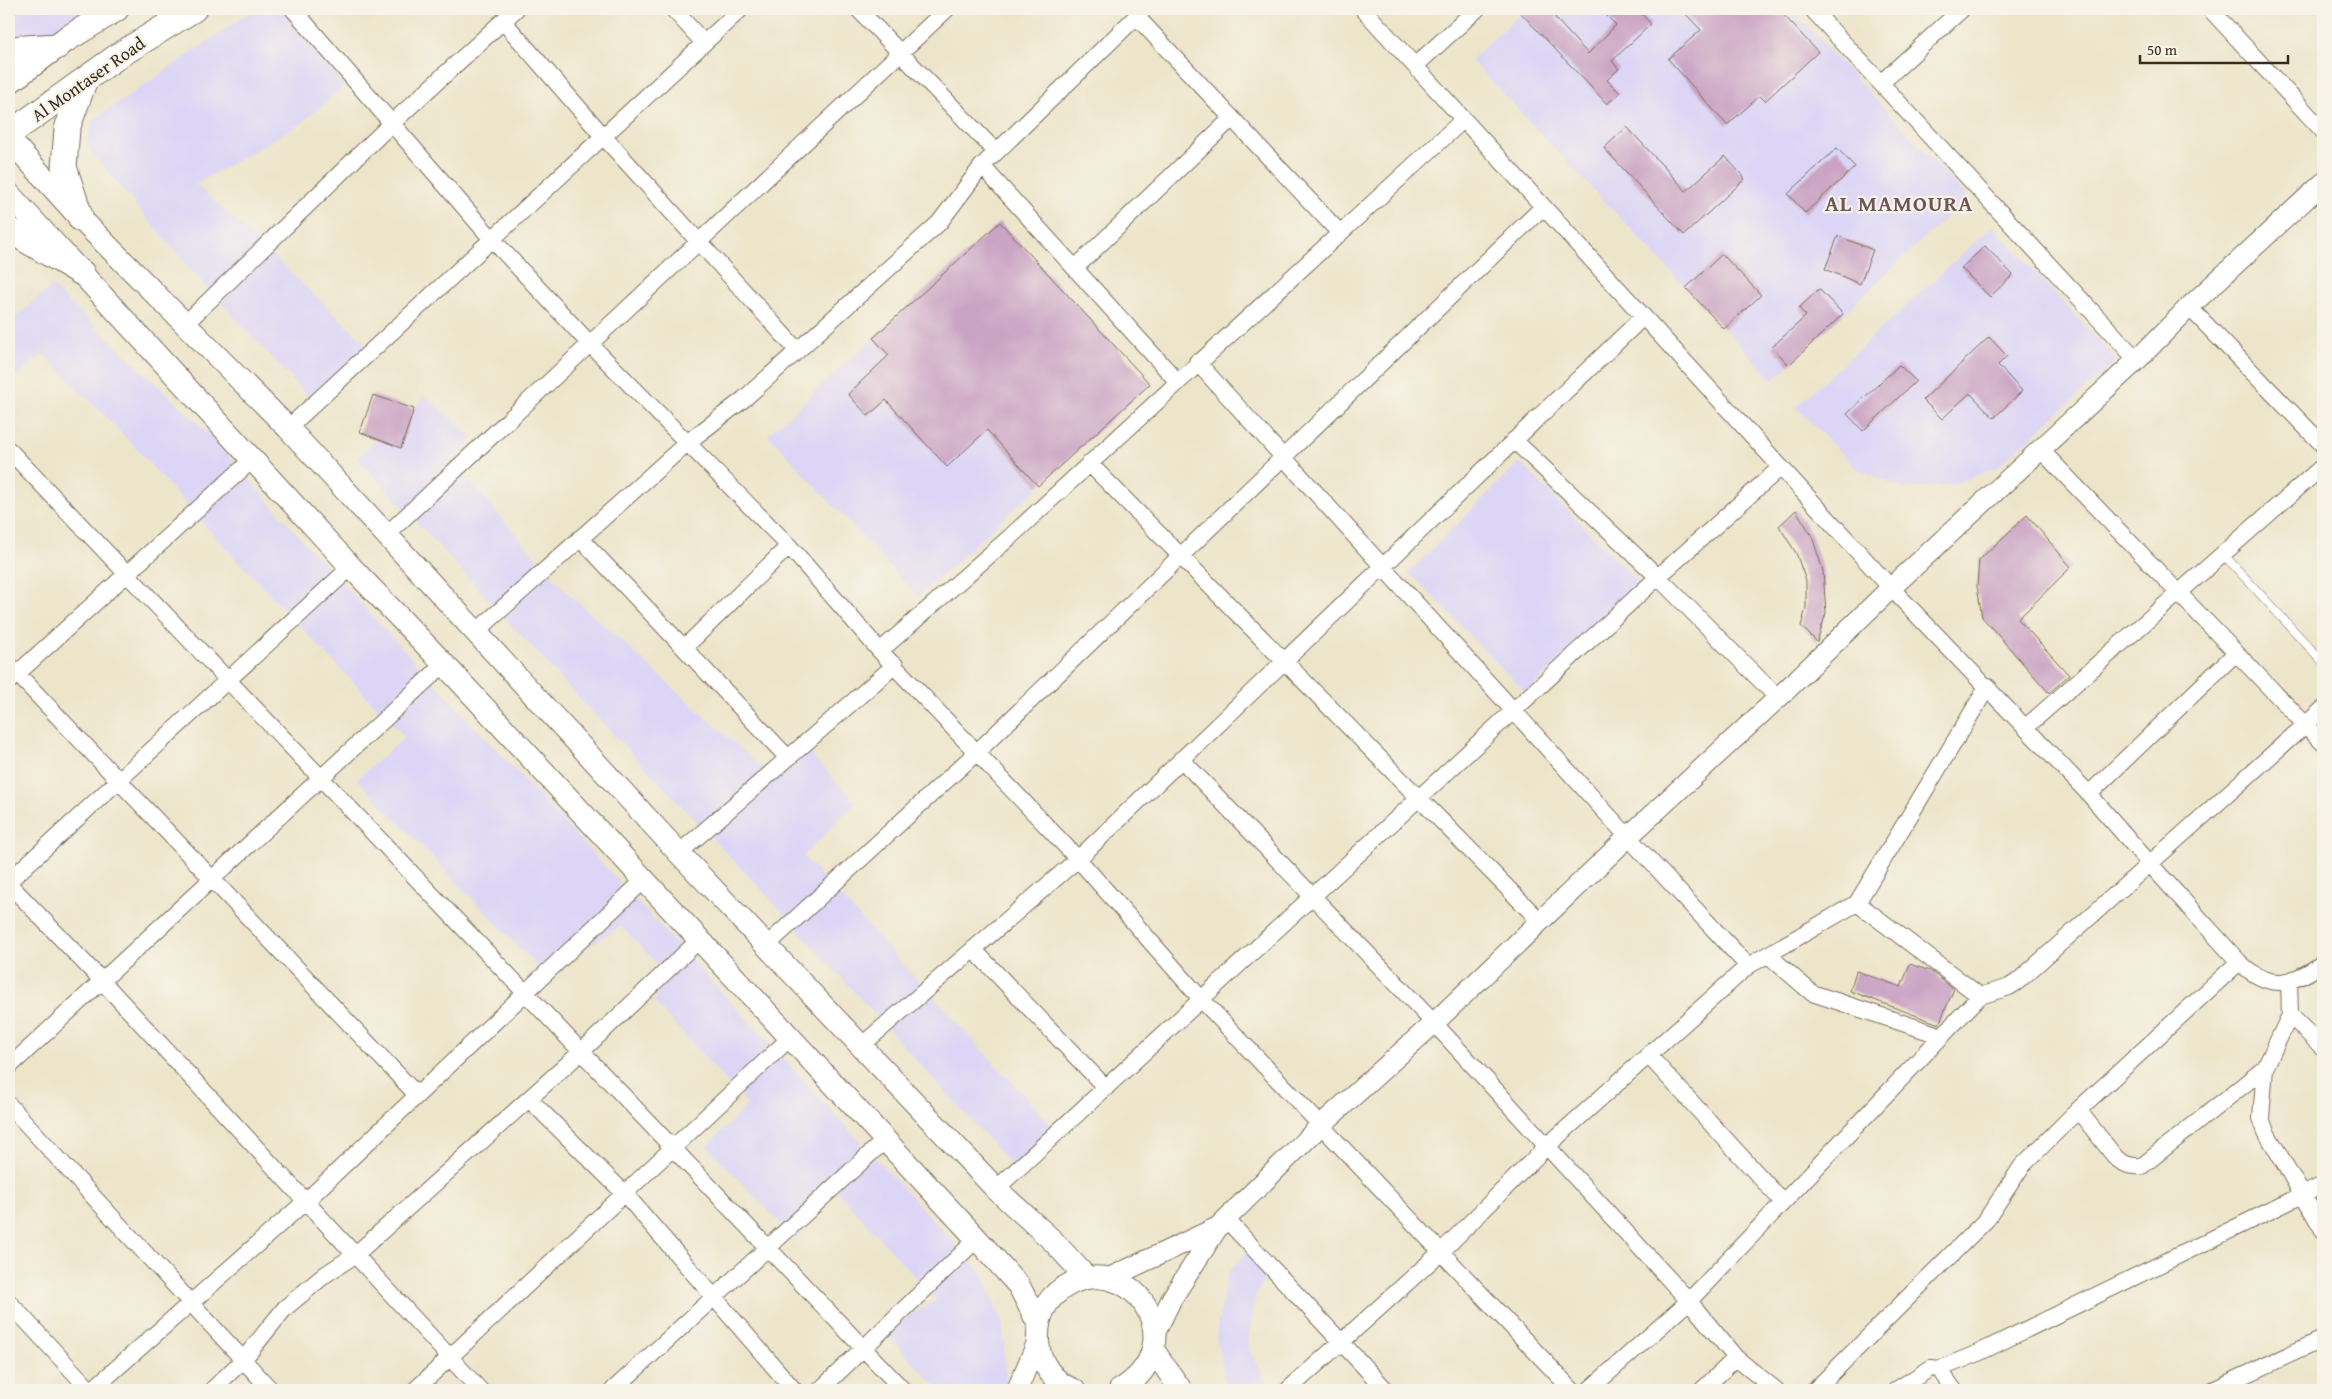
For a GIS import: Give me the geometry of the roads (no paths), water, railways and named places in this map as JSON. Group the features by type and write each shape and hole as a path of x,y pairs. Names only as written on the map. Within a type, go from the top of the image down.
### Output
{"main road":[{"path":"9,81 58,46 116,9"},
{"name":"Al Montaser Road","path":"9,134 118,56 194,9"},
{"path":"9,48 58,46"},
{"path":"81,219 64,167 67,130 84,82"},
{"path":"9,139 81,219 288,428 679,853 996,1189 1097,1278"},
{"path":"9,194 351,567 444,664 1019,1286 1038,1333 1042,1360 1052,1375 1066,1387 1074,1390"},
{"path":"9,230 82,273"},
{"path":"1038,1333 1045,1307 1056,1293 1070,1283 1097,1278 1126,1285 1140,1298 1151,1314 1154,1342 1146,1368 1134,1382 1120,1390"},
{"path":"1154,1342 1181,1390"}],"street":[{"path":"293,9 491,238 589,343 789,546 880,651 895,664 1078,859 1202,1000 1572,1390"},
{"path":"185,324 392,123 516,9"},
{"path":"673,9 704,43"},
{"path":"288,428 491,238 741,9"},
{"path":"858,9 996,152"},
{"path":"386,534 947,9"},
{"path":"1363,9 1891,588 1988,686 2089,794 2239,962 2252,974 2267,981 2289,982 2305,976 2323,963"},
{"path":"1416,65 1477,9"},
{"path":"1812,9 1882,82 2137,360"},
{"path":"1882,82 1962,9"},
{"path":"2210,9 2323,131"},
{"path":"476,632 688,442 744,399 939,223 982,166 1140,13 1232,118 1339,232"},
{"path":"503,21 603,136 797,350"},
{"path":"1075,268 1232,118"},
{"path":"880,651 1010,537 1197,362 1463,120"},
{"path":"982,166 1177,381"},
{"path":"1154,1342 1172,1298 1222,1223 1320,1126 1434,1023 1540,920 1778,698 2039,448 2137,360 2189,307 2323,183"},
{"path":"766,946 977,752 1543,207"},
{"path":"2189,307 2323,445"},
{"path":"861,1046 1078,859 1643,317"},
{"path":"1197,362 1628,837 1748,966"},
{"path":"1514,440 1658,577 1778,698"},
{"path":"2039,448 2323,743"},
{"path":"9,450 227,682 321,778 903,1390"},
{"path":"253,459 127,575 12,673 118,780 417,1095"},
{"path":"1088,464 1540,920"},
{"path":"2026,727 2323,466"},
{"path":"996,1189 1658,577 1780,467"},
{"path":"580,538 788,758"},
{"path":"684,648 789,546"},
{"path":"351,567 9,882 306,1201 449,1359 480,1390"},
{"path":"2089,794 2236,653"},
{"path":"9,1067 444,664"},
{"path":"679,853 895,664"},
{"path":"1288,1390 1441,1252 1546,1147 1748,966 1857,903 1988,686"},
{"path":"1589,1390 1689,1301 1980,996 2009,987 2017,982 2323,709"},
{"path":"1181,759 1434,1023 1689,1301 1736,1358 1776,1390"},
{"path":"9,1302 91,1390 306,1201 644,880"},
{"path":"1857,903 1980,996"},
{"path":"212,1390 244,1360 285,1308 326,1274 355,1255 581,1052 699,940"},
{"path":"973,949 1106,1088"},
{"path":"1768,955 1812,994 1942,1036"},
{"path":"1815,1390 1986,1220 2022,1166 2078,1110 2239,962"},
{"path":"2289,982 2290,1015 2265,1068 2261,1118 2266,1132 2323,1230"},
{"path":"2290,1015 2323,1048"},
{"path":"416,1390 790,1038"},
{"path":"1649,1056 1783,1202"},
{"path":"2078,1110 2116,1158 2122,1163 2133,1167 2142,1166 2265,1068"},
{"path":"529,1099 624,1194 794,1390"},
{"path":"9,1105 271,1390"},
{"path":"613,1390 885,1140"},
{"path":"1896,1390 1931,1368 1939,1369 1985,1349 2323,1185"},
{"path":"1097,1278 1222,1223"},
{"path":"1222,1223 1341,1342 1386,1390"},
{"path":"820,1390 977,1239"},
{"path":"1017,1390 1038,1333"},
{"path":"2214,1390 2323,1339"},
{"path":"1702,1390 1736,1358"},
{"path":"1939,1369 1946,1376 1954,1390"}],"lane":[{"path":"2223,554 2323,662"}],"district":[{"name":"AL MAMOURA","path":"1899,203"}]}
